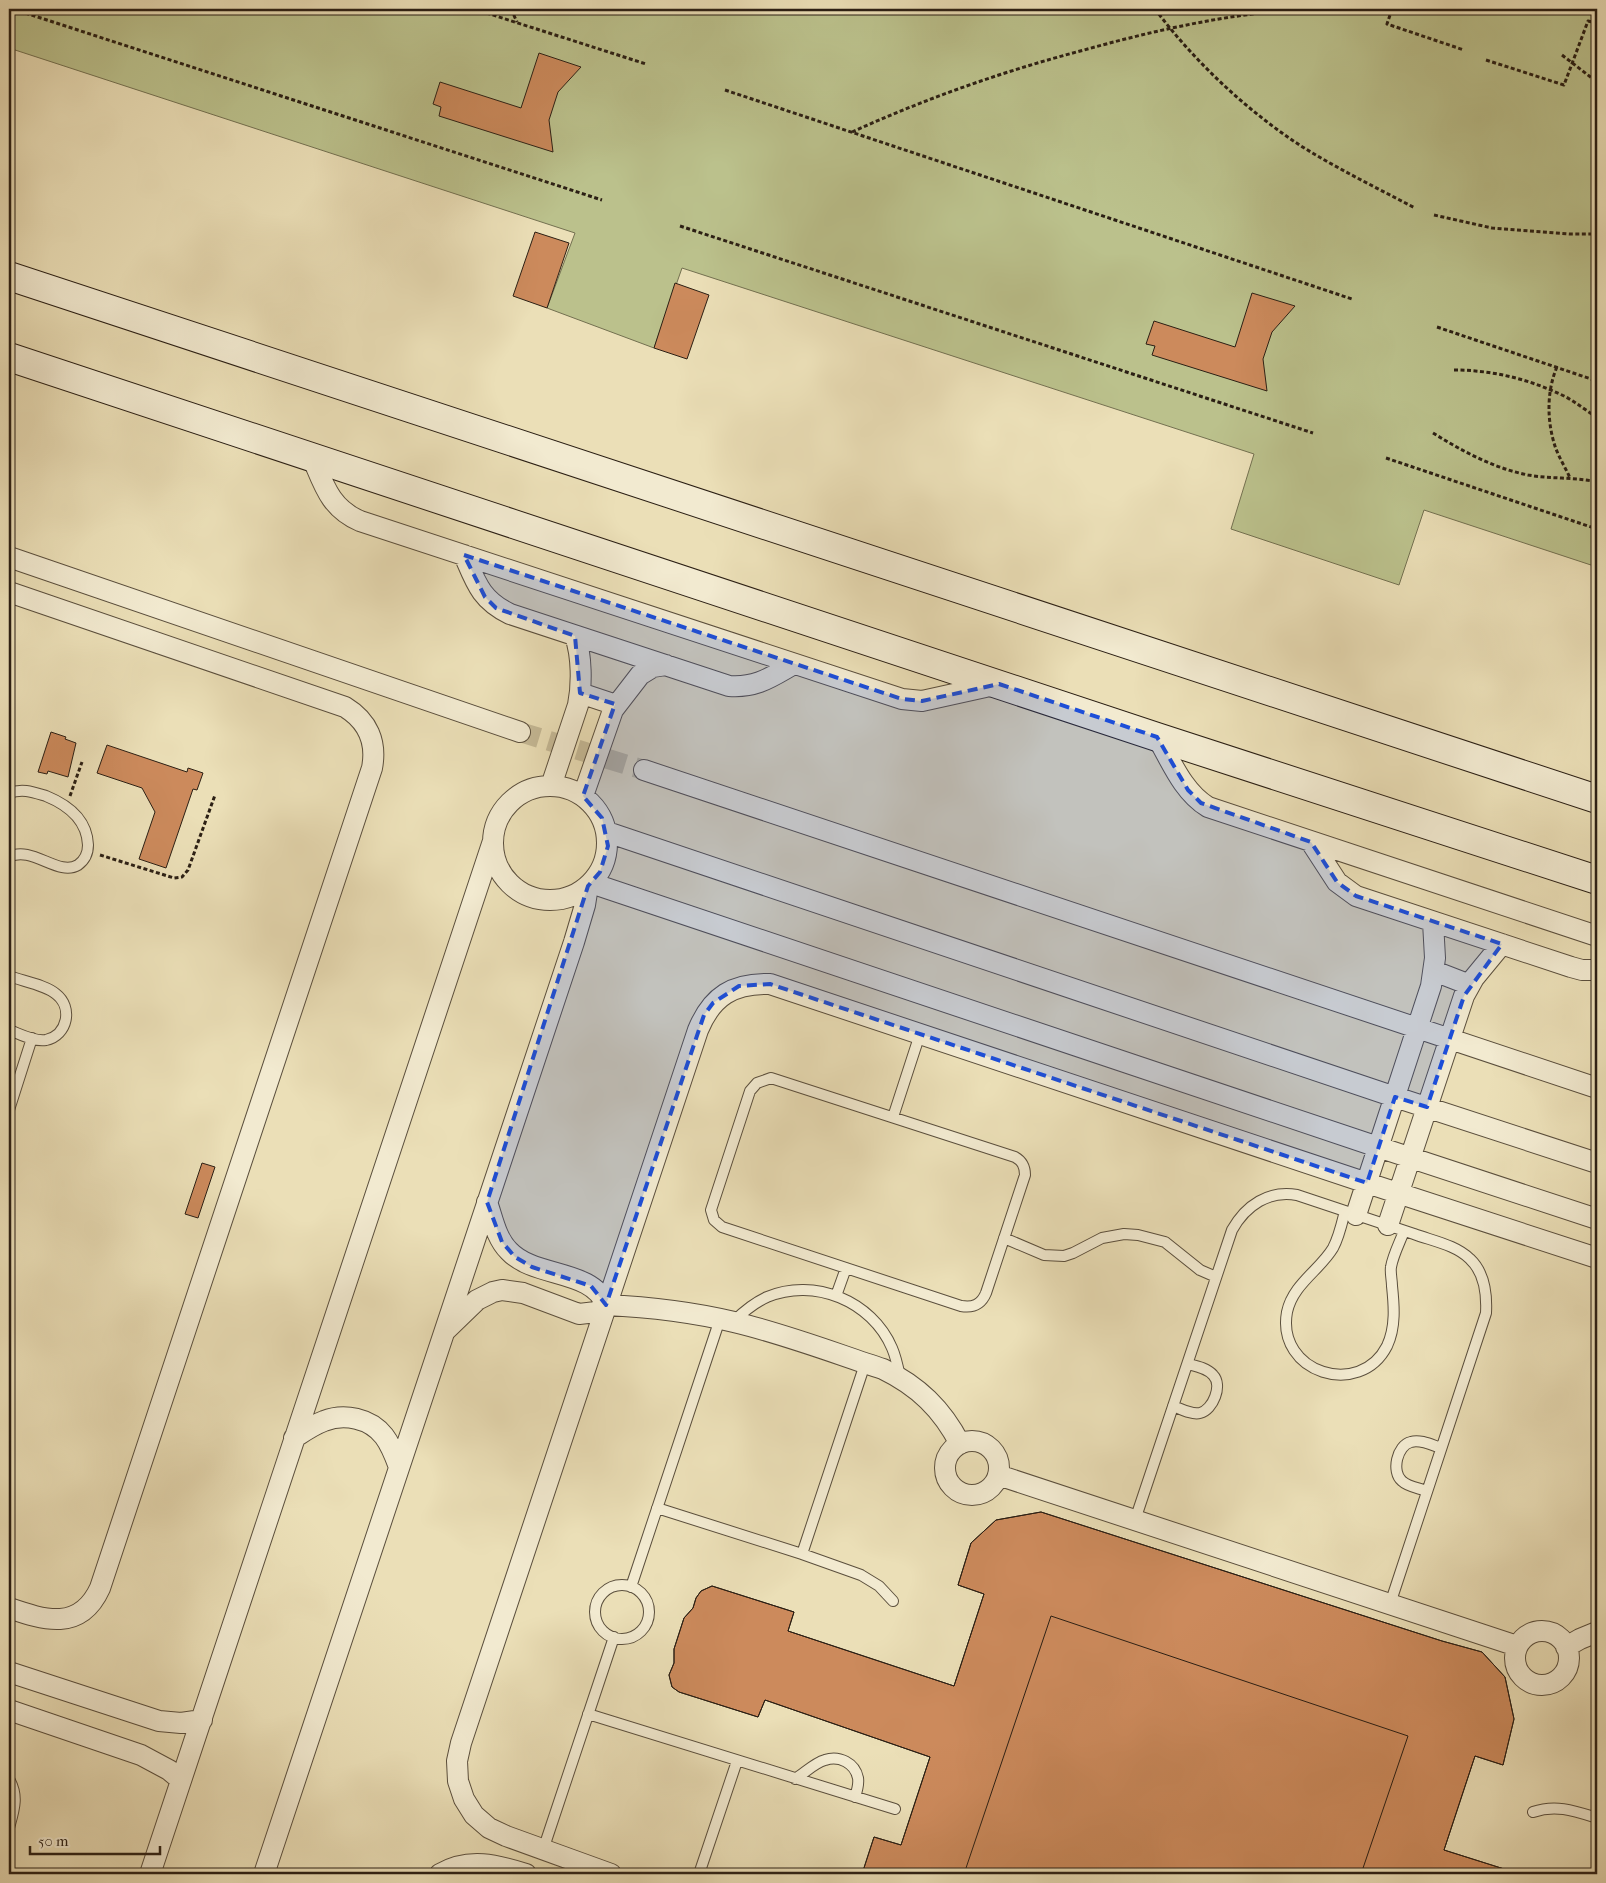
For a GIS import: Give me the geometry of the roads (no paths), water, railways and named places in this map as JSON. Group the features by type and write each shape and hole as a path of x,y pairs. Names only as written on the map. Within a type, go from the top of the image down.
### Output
{"main road":[{"path":"9,276 1597,799"},
{"path":"9,357 1157,737 1597,880"}],"street":[{"path":"312,457 329,496 348,516 464,556 897,698 912,701 932,699 999,684"},
{"path":"464,556 476,584 484,597 496,608 575,636 729,686 740,687 762,683 794,664"},
{"path":"9,557 520,732"},
{"path":"9,592 345,707 362,720 367,728 372,738 374,758 100,1588 88,1606 76,1615 62,1619 40,1619 9,1608"},
{"path":"551,786 578,705 580,693 579,651 575,636"},
{"path":"583,796 610,716 616,705 640,674 653,667 666,665"},
{"path":"580,693 616,705"},
{"path":"1157,737 1188,790 1201,803 1215,810 1597,936"},
{"path":"644,770 1597,1088"},
{"path":"150,1874 501,813 510,802 522,793 536,787 551,786 573,790 594,806 602,818 607,832 608,846 606,860 590,885 574,895 558,900 542,900 526,895 512,886 501,873 495,858 493,841"},
{"path":"607,832 1597,1163"},
{"path":"1311,842 1330,873 1345,889 1367,901 1571,967 1582,970 1597,970"},
{"path":"590,885 1597,1219"},
{"path":"264,1874 580,923 590,885"},
{"path":"1351,1213 1367,1183 1434,971 1433,922"},
{"path":"1396,1228 1398,1194 1462,1002 1470,985 1502,944"},
{"path":"1434,971 1470,985"},
{"path":"611,1874 543,1850 489,1828 474,1815 464,1799 458,1781 457,1762 464,1734 698,1030 704,1015 713,1003 725,993 739,986 770,984 1398,1194 1597,1258"},
{"path":"487,1202 497,1233 508,1250 523,1263 592,1286 603,1297 606,1305"},
{"path":"534,1297 543,1282 542,1270"},
{"path":"444,1331 484,1295 502,1290 513,1290 585,1314 596,1312 606,1305 663,1310 726,1320 777,1334 900,1377 929,1399 952,1428 960,1444"},
{"path":"294,1438 324,1420 336,1417 362,1420 383,1434 399,1467"},
{"path":"975,1441 989,1447 998,1460 998,1475 989,1489 974,1496 966,1495 951,1486 944,1471 945,1463 953,1448 960,1444 975,1441"},
{"path":"998,1475 1517,1646"},
{"path":"1542,1631 1557,1636 1566,1647 1568,1654 1566,1670 1556,1680 1541,1684 1534,1683 1521,1675 1515,1661 1517,1646 1528,1635 1542,1631"},
{"path":"1566,1647 1597,1632"},
{"path":"9,1672 158,1722 181,1723 202,1720"},
{"path":"9,1710 141,1755 168,1770 181,1780"},
{"path":"440,1874 463,1865 481,1863 499,1865 526,1874"}],"lane":[{"path":"9,793 29,790 67,806 78,816 85,829 88,851 83,860 70,868 28,855 16,854 9,857"},
{"path":"9,976 56,993 65,1005 66,1019 60,1032 46,1040 32,1038 9,1030"},
{"path":"892,1117 920,1034"},
{"path":"9,1110 32,1038"},
{"path":"771,1078 1015,1157 1025,1169 1025,1175 1004,1238 984,1298 981,1302 971,1307 961,1306 722,1227 714,1220 711,1210 750,1091 756,1083 771,1078"},
{"path":"1135,1520 1232,1230 1238,1220 1252,1204 1276,1195 1287,1194 1351,1213 1452,1247 1463,1253 1478,1269 1486,1290 1486,1313 1390,1604"},
{"path":"1351,1213 1334,1248 1296,1292 1288,1311 1287,1334 1290,1344 1303,1361 1313,1368 1324,1372 1336,1375 1361,1370 1372,1364 1388,1344 1394,1309 1391,1267 1396,1228"},
{"path":"1004,1238 1044,1255 1055,1256 1072,1253 1107,1236 1138,1235 1164,1242 1200,1270 1216,1277"},
{"path":"836,1296 846,1268"},
{"path":"631,1587 657,1508 726,1320 754,1304 780,1293 808,1290 836,1296 864,1311 884,1334 892,1347 900,1377"},
{"path":"802,1554 865,1364"},
{"path":"1174,1406 1194,1413 1201,1413 1212,1403 1217,1389 1217,1381 1214,1375 1207,1370 1188,1364"},
{"path":"1427,1491 1400,1480 1396,1472 1398,1458 1405,1444 1411,1442 1419,1442 1441,1448"},
{"path":"657,1508 802,1554 870,1580 893,1601"},
{"path":"623,1585 631,1587 643,1595 647,1602 646,1624 629,1638 614,1637 601,1629 597,1622 596,1607 602,1594 608,1589 623,1585"},
{"path":"543,1850 614,1637"},
{"path":"588,1714 895,1809"},
{"path":"795,1779 827,1759 840,1759 846,1761 855,1771 858,1784 855,1797"},
{"path":"699,1874 737,1761"},
{"path":"9,1779 16,1797 9,1828"},
{"path":"1533,1812 1559,1808 1597,1818"}],"tunnel":[{"path":"520,732 644,770"}]}
